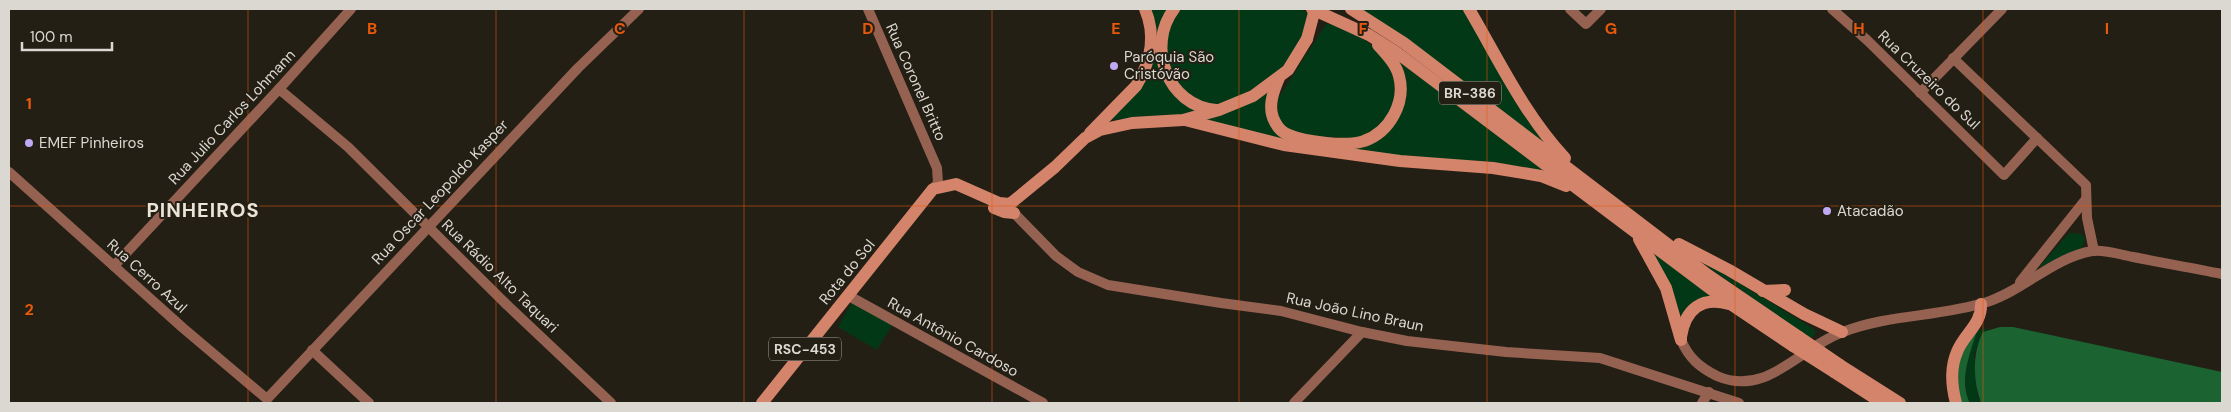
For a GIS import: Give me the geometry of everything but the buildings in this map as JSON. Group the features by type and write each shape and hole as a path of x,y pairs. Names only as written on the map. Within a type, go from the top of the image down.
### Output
{"highway":[{"path":"1010,209 1085,138 1136,86 1142,77 1151,45 1150,20 1145,9"},
{"path":"1174,9 1165,22 1163,32 1162,57 1165,70 1170,81 1184,96 1201,106 1218,110"},
{"path":"1085,138 1116,126 1183,120 1218,110 1253,96 1279,78 1296,59 1307,39 1313,9"},
{"name":"BR-386","path":"1313,9 1370,35 1584,187 1653,231 1796,342"},
{"name":"BR-386","path":"1350,9 1404,43 1584,187 1635,232 1732,305 1796,342 1837,369 1882,403"},
{"path":"1469,9 1506,76 1537,124 1584,187"},
{"path":"1279,78 1272,95 1272,114 1280,129 1288,135 1330,142 1362,142 1371,138 1382,130 1394,115 1399,103 1401,90 1399,75 1394,65 1370,35"},
{"path":"1183,120 1284,145 1400,160 1493,168 1541,176 1584,187"},
{"path":"1010,209 1017,205 1035,184 1055,167"},
{"path":"933,189 956,184 1010,209"},
{"name":"Rota do Sol","path":"762,403 933,189"},
{"path":"1653,231 1729,270 1804,314 1842,332"},
{"path":"1635,232 1666,288 1681,340"},
{"path":"1762,291 1785,290"},
{"path":"1681,340 1686,319 1698,307 1709,301 1732,305"},
{"path":"1956,403 1952,376 1956,353 1977,322 1985,302"},
{"name":"BR-386","path":"1837,369 1900,403"}],"street":[{"name":"Rua Julio Carlos Lohmann","path":"114,266 351,9"},
{"name":"Rua Oscar Leopoldo Kasper","path":"267,399 578,68 639,9"},
{"name":"Rua Coronel Britto","path":"868,9 937,168"},
{"path":"1570,9 1586,24 1600,9"},
{"name":"Rua Cruzeiro do Sul","path":"1832,9 2004,175 2037,138"},
{"path":"1920,93 2002,9"},
{"path":"1953,58 2086,185 2088,227 2094,251"},
{"name":"Rua Rádio Alto Taquari","path":"279,89 348,147 428,227 611,403"},
{"path":"937,168 956,184"},
{"path":"933,189 938,183 937,168"},
{"name":"Rua Cerro Azul","path":"9,172 183,328 267,399"},
{"path":"2017,286 2086,199"},
{"name":"Rua João Lino Braun","path":"1010,209 1056,256 1078,272 1108,285 1221,304 1281,311 1362,332 1407,341 1600,358 1738,403"},
{"path":"2067,224 2088,227"},
{"path":"1681,340 1686,352 1696,364 1723,378 1736,382 1758,380 1774,373 1817,344 1842,332 1880,322 1966,308 1985,302 2070,258 2094,251 2222,274"},
{"name":"Rua Antônio Cardoso","path":"849,296 1043,403"},
{"path":"1294,403 1362,332"},
{"path":"312,350 369,403"},
{"path":"1702,403 1709,392"}],"green space":[{"path":"1149,9 1172,9 1163,69 1202,111 1183,115 1107,120 1146,77"},
{"path":"1179,9 1299,9 1309,13 1299,47 1273,80 1219,107 1199,104 1173,80 1167,58 1166,34"},
{"path":"1357,9 1463,9 1555,154"},
{"path":"1326,24 1337,25 1361,37 1383,57 1391,68 1396,80 1397,92 1387,118 1384,123 1362,139 1299,135 1278,122 1277,100"},
{"path":"1390,52 1555,175 1310,148 1197,120 1271,88 1278,130 1364,147 1389,126 1402,110 1406,101 1407,90 1404,79"},
{"path":"2069,233 2082,234 2085,239 2082,249 2042,268 2040,266"},
{"path":"1648,244 1720,299 1703,302 1688,308 1680,317"},
{"path":"1697,259 1815,330 1815,335 1810,339"},
{"path":"852,302 892,325 877,350 838,327"},
{"path":"2000,327 2013,327 2222,372 2222,403 1981,403 1975,376 1975,358 1979,340 1983,332"},
{"path":"1990,328 1983,332 1974,354 1978,396 1981,403 1970,403 1965,385 1969,357 1977,330"},
{"path":"1977,330 1965,376 1965,385 1970,403 1961,403 1957,380 1958,364"}],"place":[{"name":"Paróquia São Cristóvão","path":"1114,66"},
{"name":"EMEF Pinheiros","path":"29,143"},
{"name":"Atacadão","path":"1827,211"}],"district":[{"name":"PINHEIROS","path":"203,210"}]}
